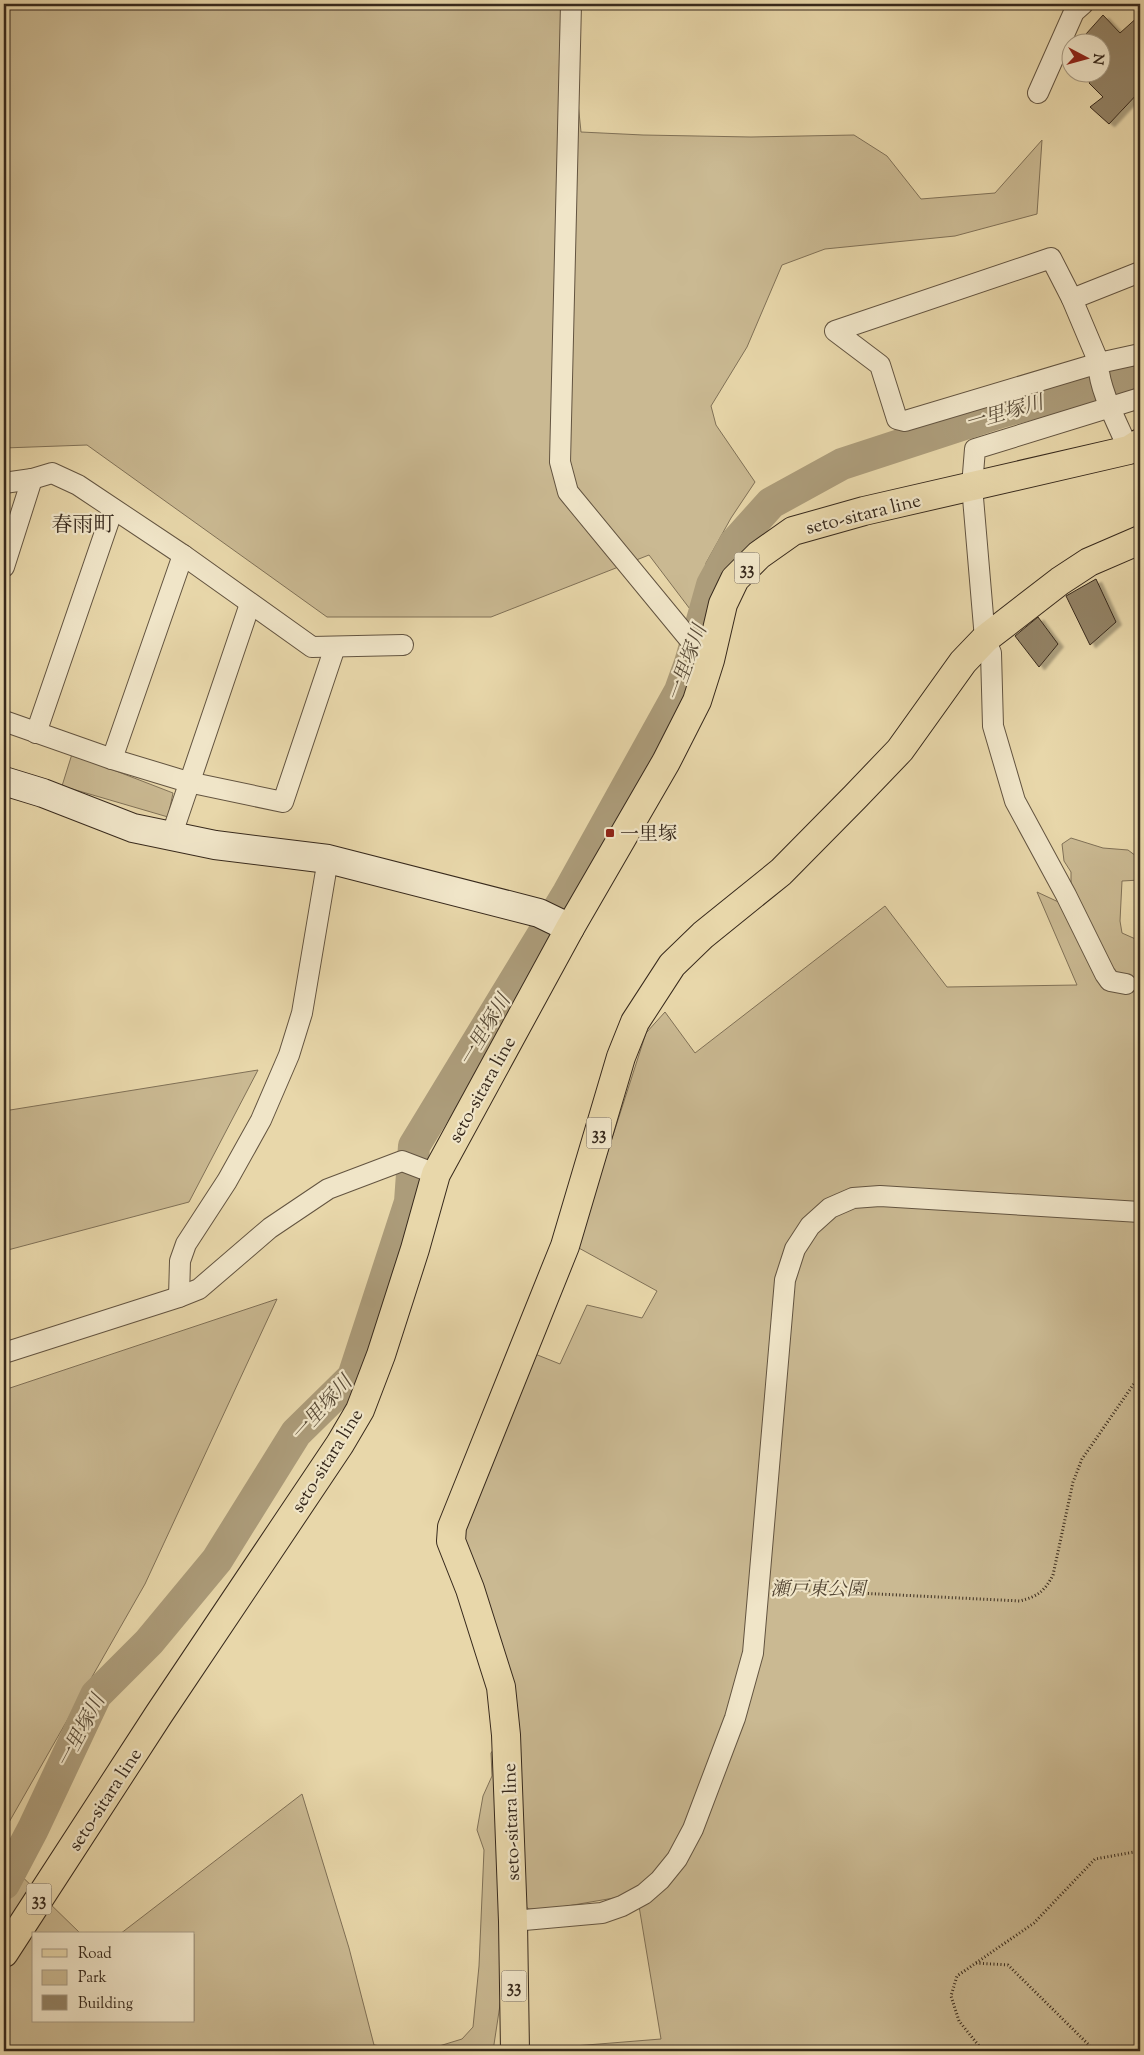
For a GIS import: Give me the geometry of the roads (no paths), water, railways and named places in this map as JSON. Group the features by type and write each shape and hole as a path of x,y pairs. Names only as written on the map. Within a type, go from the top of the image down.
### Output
{"main road":[{"name":"seto-sitara line","path":"4,1953 159,1714 340,1444 360,1410 384,1346 415,1249 432,1172 661,770 698,701 723,604 735,579 759,555 793,531 836,518 1137,448"},
{"name":"seto-sitara line","path":"515,2051 514,1921 506,1736 501,1687 470,1589 451,1541 452,1527 565,1246 621,1057 635,1022 672,965 703,935 781,872 900,750 963,662 985,639 1060,581 1089,562 1140,540"}],"street":[{"path":"571,4 560,462 568,492 689,639 708,658"},
{"path":"1038,93 1074,12 1084,4"},
{"path":"1137,448 1108,402 1099,366 1072,299 1050,258 835,331 880,365 897,419 904,420 1099,366 1140,354"},
{"path":"1072,299 1140,272"},
{"path":"1126,984 1110,981 1105,974 1066,895 1015,801 993,726 990,653 985,639 972,486 975,449 1108,402 1140,398"},
{"path":"4,483 32,479 52,473 78,486 183,555 312,647 403,645"},
{"path":"4,566 32,479"},
{"path":"36,733 112,509"},
{"path":"112,759 183,555"},
{"path":"171,837 188,782 250,604"},
{"path":"4,721 112,759 188,782 283,802 335,647"},
{"path":"4,782 43,793 133,828 171,837 328,859 538,913 570,928"},
{"path":"179,1297 180,1261 186,1244 227,1181 260,1120 288,1055 302,1013 328,859"},
{"path":"4,1353 199,1289 270,1228 328,1189 402,1161 432,1172"},
{"path":"514,1921 602,1914 622,1906 650,1890 660,1880 677,1859 693,1829 735,1718 753,1653 785,1280 795,1249 810,1226 830,1208 853,1198 880,1196 1140,1212"}],"waterway":[{"name":"一里塚川","path":"4,1884 33,1829 96,1695 149,1642 217,1560 296,1433 353,1377 410,1202 414,1146 568,893 680,691 712,585 735,543 771,503 842,464 1001,412 1140,375"}],"place":[{"name":"一里塚","path":"610,833"}],"district":[{"name":"春雨町","path":"83,524"}],"park label":[{"name":"瀬戸東公園","path":"818,1588"}]}
